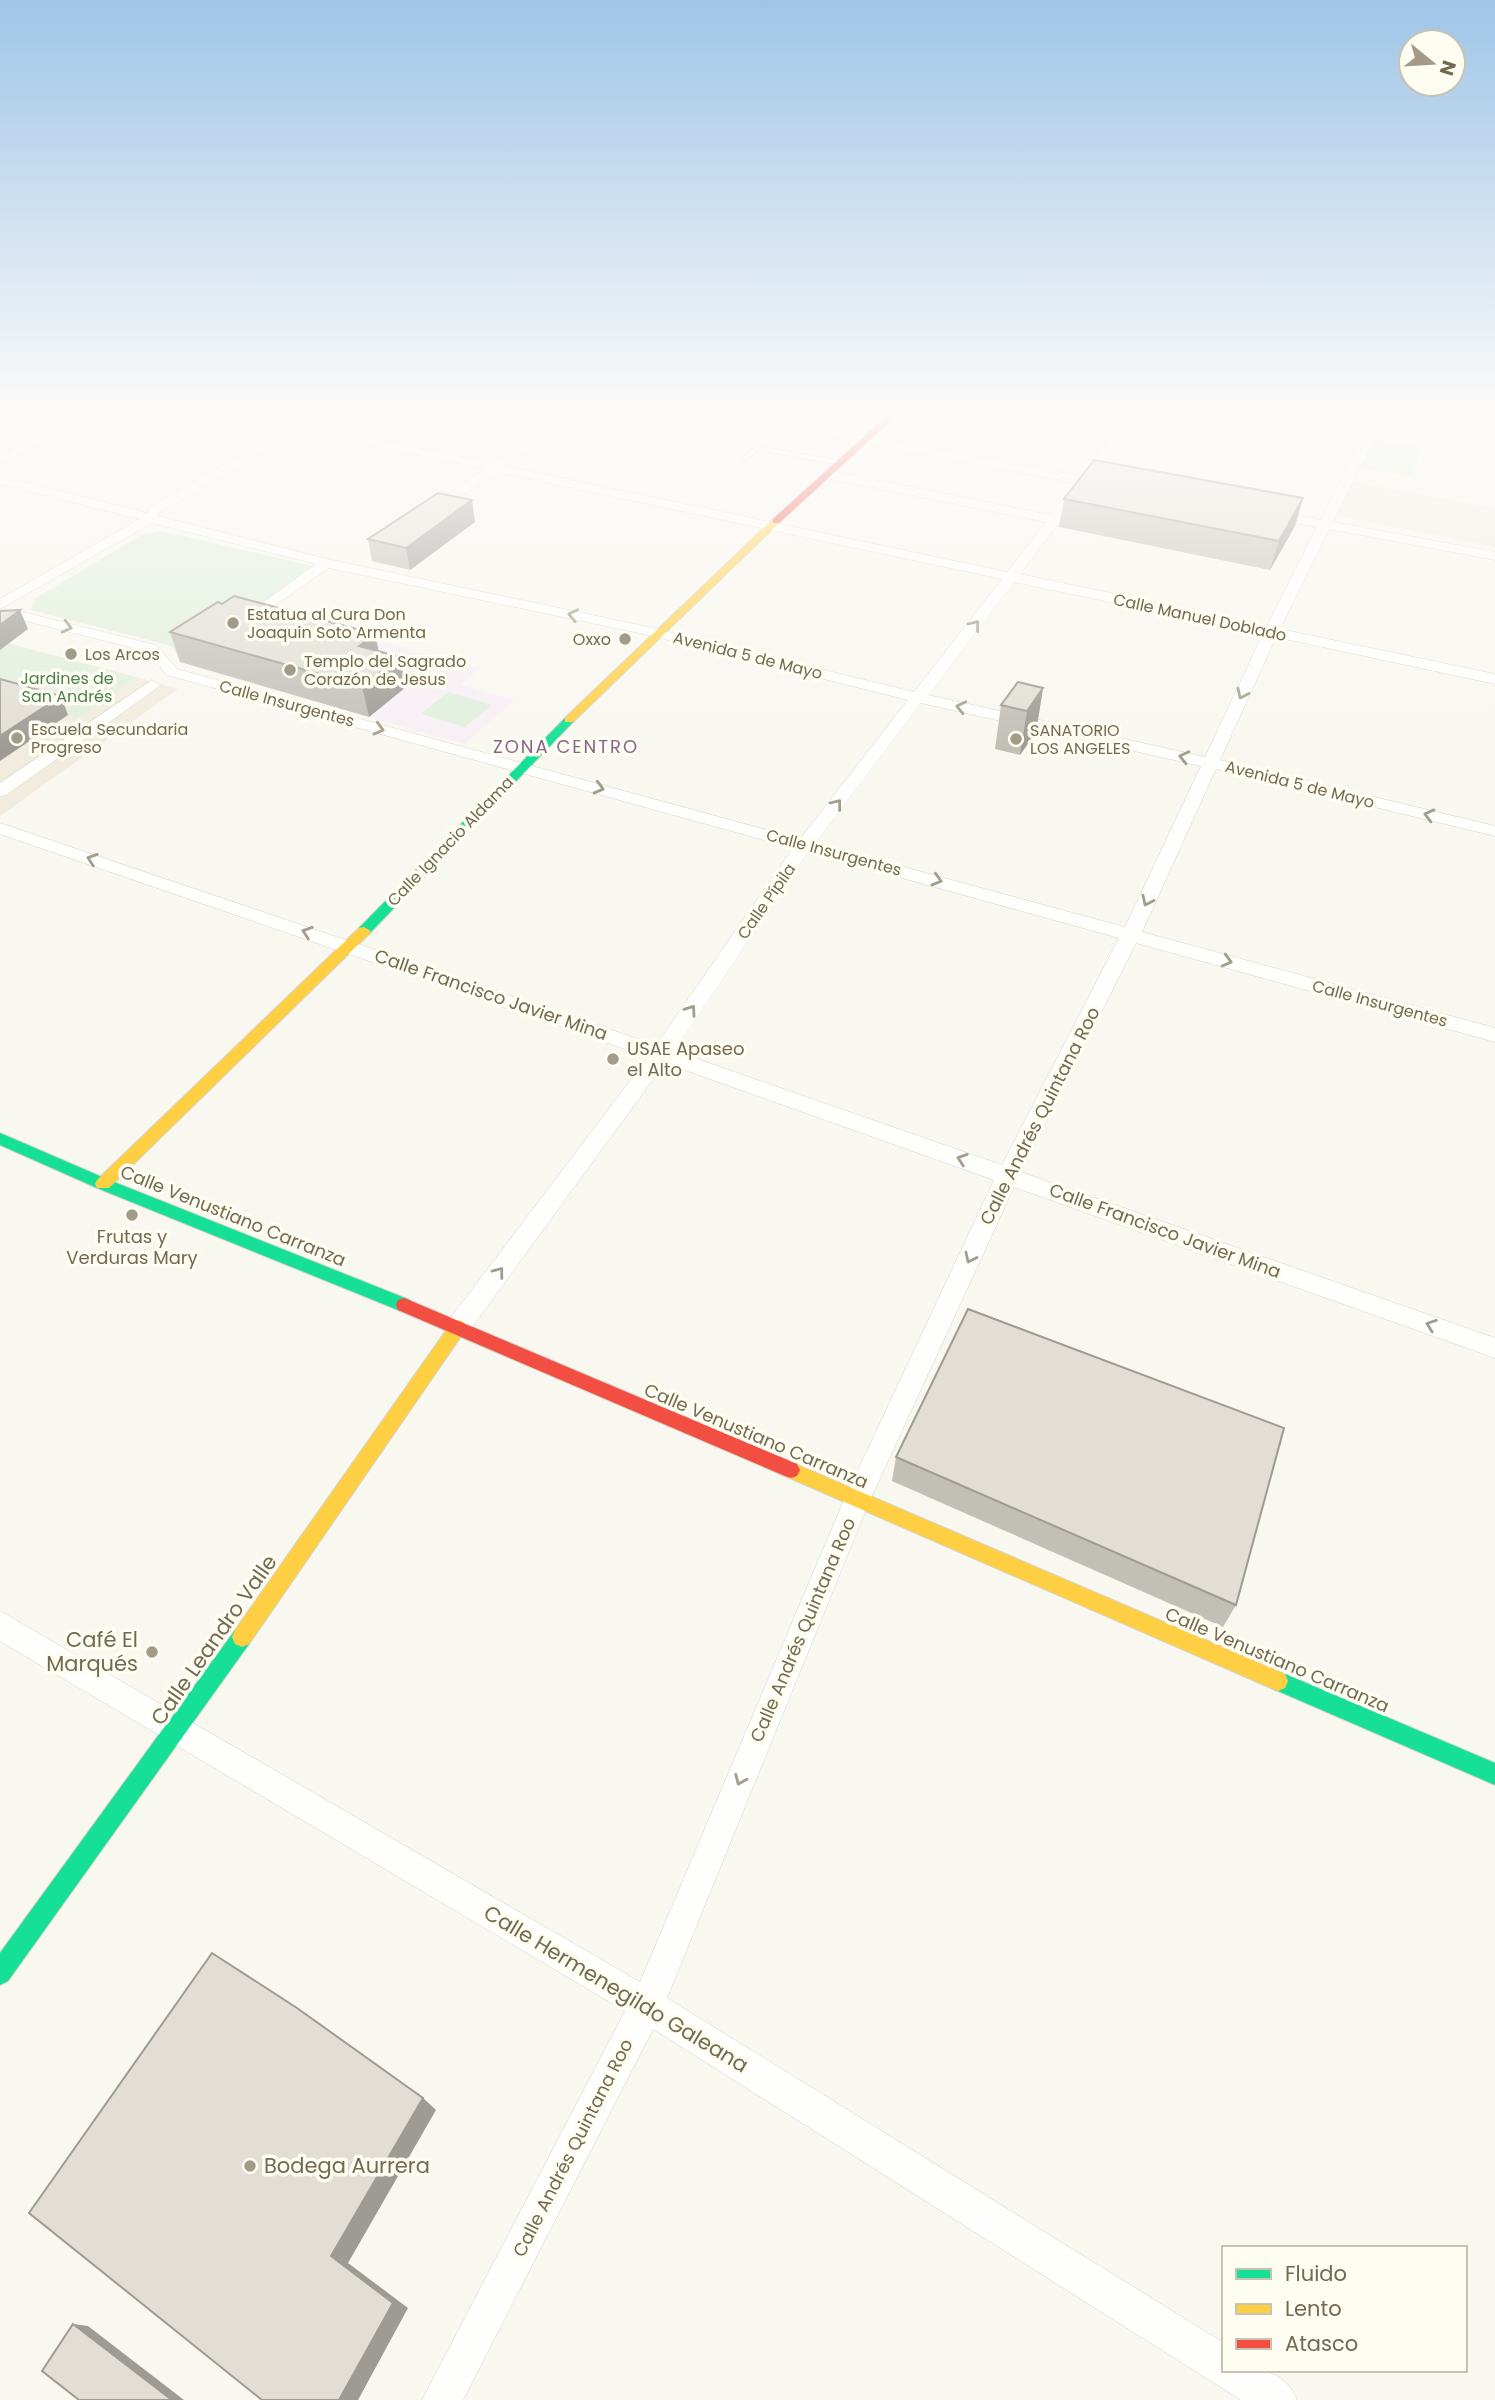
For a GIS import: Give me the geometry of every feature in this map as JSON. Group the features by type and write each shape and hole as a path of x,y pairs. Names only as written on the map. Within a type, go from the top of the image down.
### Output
{"street":[{"path":"0,605 135,527"},
{"name":"Avenida 5 de Mayo","path":"186,527 327,563 356,563 659,633 918,698 1211,763 1495,831"},
{"name":"Calle Ignacio Aldama","path":"103,1184 349,947 521,767 770,527"},
{"name":"Calle Manuel Doblado","path":"776,527 1495,679"},
{"name":"Calle Pípila","path":"458,1327 661,1054 806,844 1049,527"},
{"name":"Calle Andrés Quintana Roo","path":"442,2400 647,2005 856,1500 1008,1175 1131,934 1271,632 1323,527"},
{"path":"1335,527 1495,556"},
{"path":"248,620 327,563"},
{"path":"0,614 18,615 152,648 162,678 0,791"},
{"name":"Calle Insurgentes","path":"162,678 521,767 1495,1035"},
{"name":"Calle Francisco Javier Mina","path":"0,828 661,1054 1495,1348"},
{"name":"Calle Venustiano Carranza","path":"0,1139 103,1184 458,1327 1495,1774"},
{"name":"Calle Leandro Valle","path":"0,1973 178,1729 458,1327"},
{"name":"Calle Hermenegildo Galeana","path":"0,1625 647,2005 1222,2366"},
{"path":"1233,2372 1277,2400"}],"shaded area":[{"path":"1395,527 1495,527 1495,547"},
{"path":"357,635 480,668 460,685 515,700 464,744 369,717 406,688"},
{"path":"136,677 178,689 0,816 0,761 68,715 77,717"}],"green space":[{"path":"161,531 317,567 181,662 172,646 31,610 33,600 143,534"},
{"name":"Jardines de San Andrés","path":"0,641 136,677 77,718 54,711 0,704"},
{"path":"448,692 492,705 465,727 421,714"}],"building":[{"path":"386,527 435,527 406,548 368,539"},
{"path":"1207,527 1287,527 1279,541"},
{"path":"234,596 375,634 359,646 400,657 362,686 170,632 218,602 222,604"},
{"path":"20,610 0,625 0,611"},
{"path":"0,679 61,696 0,736"},
{"path":"1018,682 1043,688 1027,711 1001,705"},
{"path":"968,1309 1284,1428 1236,1605 896,1457"},
{"name":"Bodega Aurrera","path":"212,1953 297,2008 423,2098 331,2256 393,2303 339,2400 262,2400 29,2213"},
{"path":"73,2324 172,2400 79,2400 42,2371"}],"traffic: fast":[{"path":"364,931 569,720"},
{"path":"0,1139 103,1184 404,1305"},
{"path":"0,1973 242,1637"},
{"path":"1278,1681 1495,1774"}],"traffic: slow":[{"path":"569,720 770,527"},
{"path":"103,1184 364,931"},
{"path":"242,1637 458,1327"},
{"path":"791,1470 1278,1681"}],"traffic: jam":[{"path":"404,1305 791,1470"}],"place":[{"name":"Estatua al Cura Don Joaquin Soto Armenta","path":"233,623"},
{"name":"Oxxo","path":"625,639"},
{"name":"Los Arcos","path":"71,654"},
{"name":"Templo del Sagrado Corazón de Jesus","path":"290,670"},
{"name":"Escuela Secundaria Progreso","path":"17,738"},
{"name":"SANATORIO LOS ANGELES","path":"1016,739"},
{"name":"USAE Apaseo el Alto","path":"613,1059"},
{"name":"Frutas y Verduras Mary","path":"132,1215"},
{"name":"Café El Marqués","path":"152,1652"},
{"name":"Bodega Aurrera","path":"250,2166"}],"district":[{"name":"ZONA CENTRO","path":"566,747"}]}
